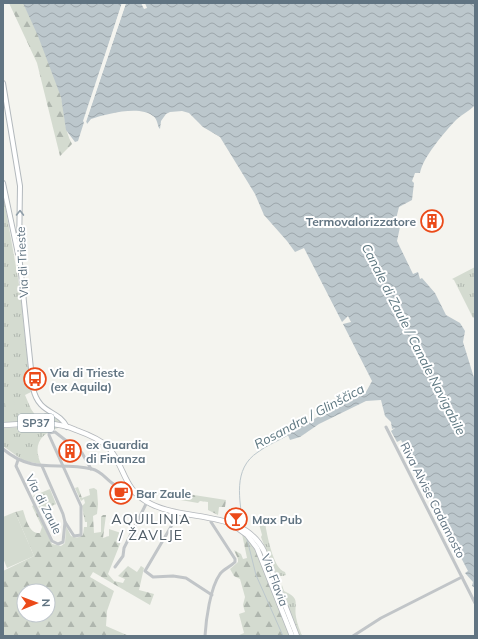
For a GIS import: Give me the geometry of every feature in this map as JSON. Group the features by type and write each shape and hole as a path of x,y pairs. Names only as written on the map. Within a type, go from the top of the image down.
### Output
{"main road":[{"name":"SP37","path":"4,426 44,423 67,427 92,437 107,447 134,494 147,502 179,513 226,521"},
{"name":"Via Flavia","path":"226,521 245,529 256,539 264,551 297,636"},
{"name":"Via Flavia","path":"226,521 247,535 259,552 292,636"}],"street":[{"name":"Via di Trieste","path":"3,83 20,186 20,266 35,396 42,408 62,420 67,427"},
{"path":"3,183 20,266"},
{"name":"Riva Alvise Cadamosto","path":"386,427 475,603"},
{"name":"Via di Zaule","path":"42,466 65,522 74,536 81,535 81,506 49,435 51,432 55,432 80,451 91,469"},
{"name":"Via di Zaule","path":"3,449 18,460 42,466 63,466 91,469 101,474 117,486 134,494"},
{"name":"Via di Zaule","path":"18,460 16,468 28,487 52,541 56,544 63,542 65,522"},
{"path":"117,486 128,484"},
{"path":"115,567 123,556 124,548 147,502"},
{"path":"179,513 145,571 153,577 173,576 186,578 212,595"},
{"path":"205,636 206,615 219,576 235,562 236,559 212,522 211,518"},
{"path":"353,636 362,629 462,577"}],"green space":[{"path":"9,3 23,3 40,37 54,74 61,97 67,133 72,144 60,156 37,63"},
{"path":"3,193 20,290 31,392 25,395 31,409 38,419 45,413 57,418 61,423 37,421 4,423 4,428 46,426 61,427 48,432 40,440 38,445 38,457 41,464 24,461 3,446"},
{"path":"475,267 475,317 473,318 454,280 452,279"},
{"path":"11,393 16,409 7,412 3,395"},
{"path":"78,487 82,498 90,495 89,489 94,488 97,490 97,514 93,516 94,533 101,532 101,517 106,515 103,538 109,536 109,529 124,534 108,574 114,581 123,583 125,579 118,576 128,566 137,572 141,566 144,568 139,590 154,594 150,605 93,572 90,577 114,591 107,611 106,626 129,636 3,636 3,571 34,556 15,512 23,510 31,529 36,533 40,533 42,527 32,506 34,505 52,544 61,546 65,543 66,526 71,536 76,537 83,535 84,527 87,527 82,506 85,503 84,499 81,501 75,488"},
{"path":"50,489 56,504 41,511 33,496"},
{"path":"168,491 226,500 225,507 219,507 218,515 208,510 208,502 200,501 198,503 163,497"},
{"path":"15,512 34,556 7,568 3,558 3,517"},
{"path":"265,523 274,558 277,565 285,572 286,575 284,576 278,575 274,572 261,537 262,535 259,524"},
{"path":"242,534 250,541 256,550 290,636 237,636 244,633 239,614 245,612 243,605 245,597 240,579 234,576 230,569 238,562 234,550 241,554 243,559 247,558"},
{"path":"282,585 284,591 293,596 296,601 296,620 302,636 299,636 281,591"}],"water":[{"path":"23,3 122,3 78,141 75,142 66,130 61,97 38,36"},
{"name":"Canale di Zaule / Canale Navigabile","path":"126,3 141,3 144,9 147,8 145,3 475,3 475,105 451,125 425,160 420,173 415,173 412,181 414,183 412,200 399,207 396,219 400,227 397,241 413,274 418,272 420,279 422,278 435,293 446,315 460,323 465,331 463,342 475,381 475,588 472,586 473,582 465,573 468,571 435,508 434,500 423,485 401,440 397,442 391,431 395,428 392,429 391,422 385,416 381,400 366,401 319,424 300,437 290,440 287,433 366,392 372,381 343,324 351,322 348,316 342,322 304,248 295,252 264,215 255,194 220,137 203,127 189,113 182,111 170,112 166,114 161,121 160,129 155,117 140,111 105,115 91,119 87,124 86,122"}],"pier":[{"path":"122,3 126,3 86,121 87,124 85,124 83,121"}],"waterway":[{"name":"Rosandra / Glinščica","path":"243,526 240,506 240,486 244,467 258,452 288,435"},
{"name":"Rosandra / Glinščica","path":"247,539 256,575 283,636"}],"place":[{"name":"Termovalorizzatore","path":"432,221"},
{"name":"Via di Trieste (ex Aquila)","path":"35,379"},
{"name":"ex Guardia di Finanza","path":"70,451"},
{"name":"Bar Zaule","path":"121,493"},
{"name":"Max Pub","path":"236,519"}],"district":[{"name":"AQUILINIA / ŽAVLJE","path":"151,528"}]}
